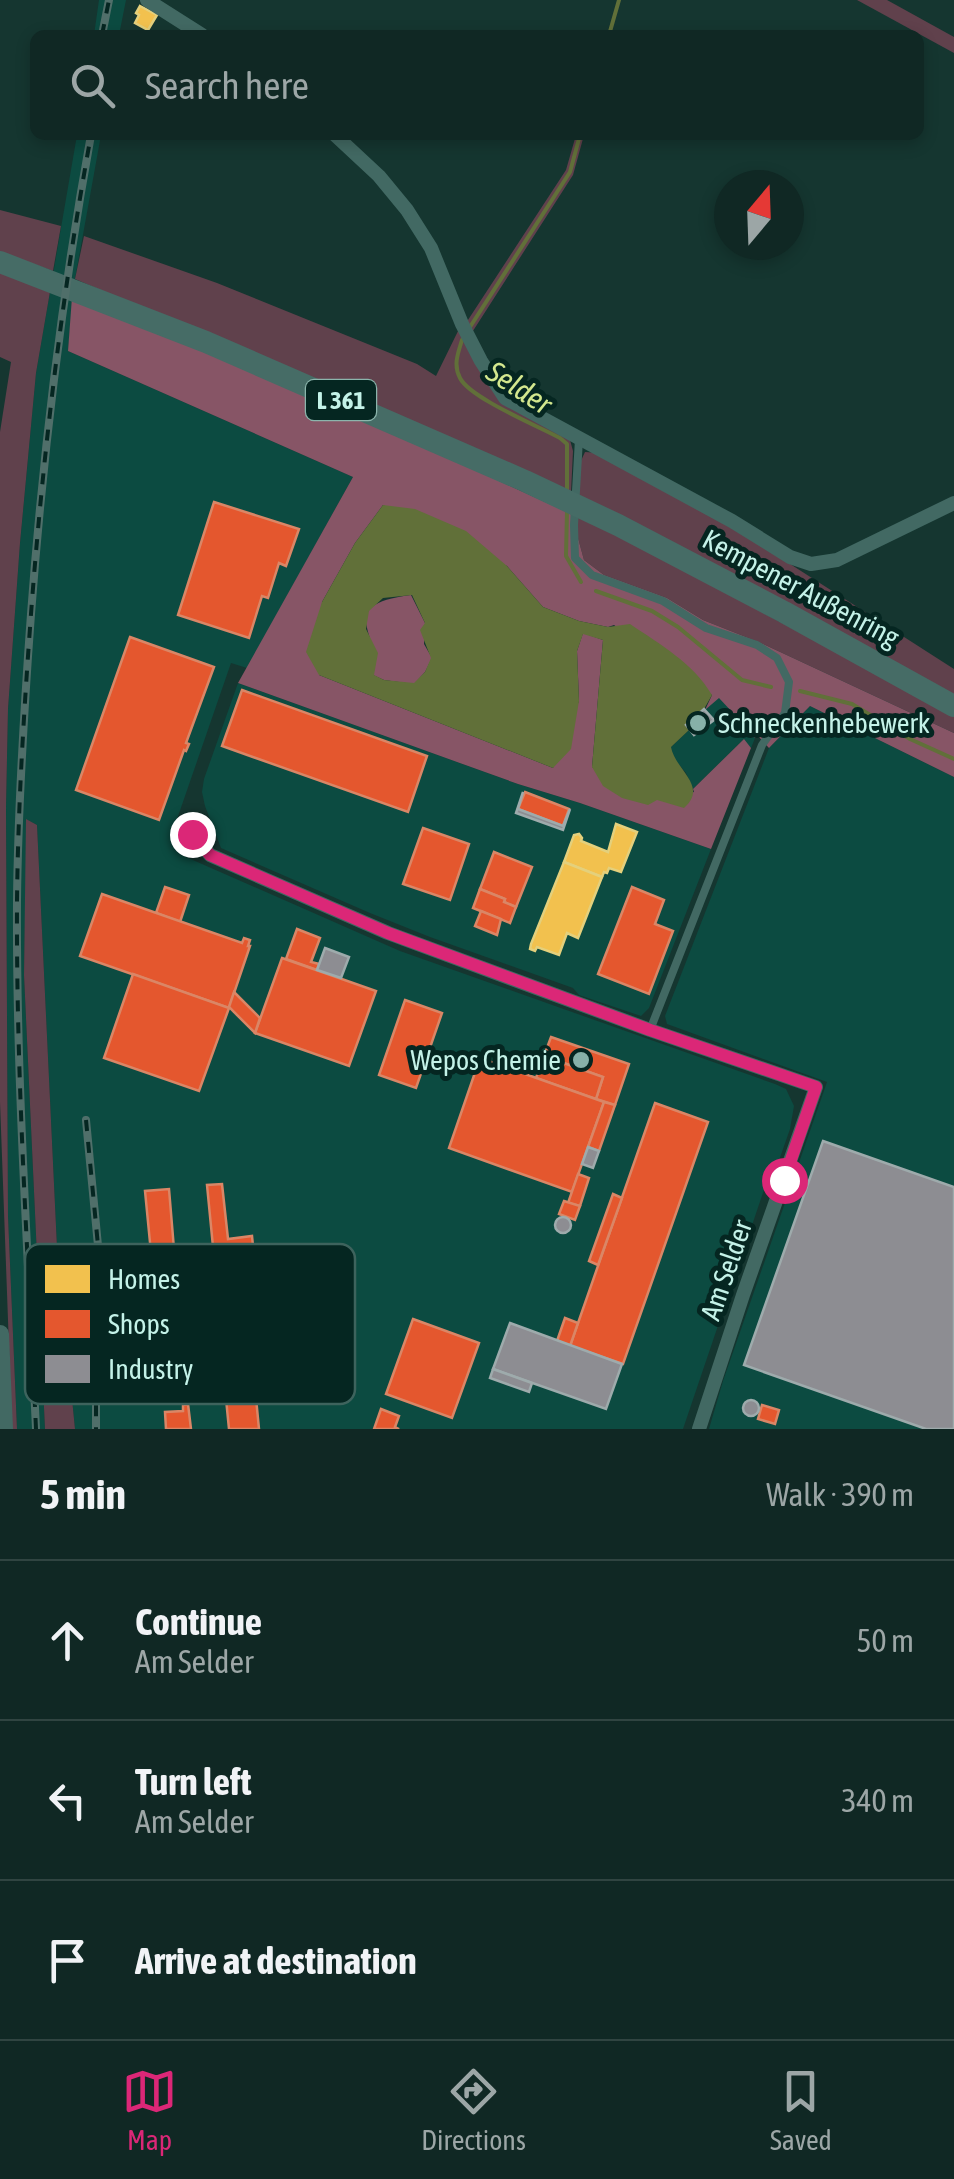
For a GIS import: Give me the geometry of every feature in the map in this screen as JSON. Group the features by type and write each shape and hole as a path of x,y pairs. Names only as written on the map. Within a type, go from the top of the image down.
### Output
{"main road":[{"name":"Kempener Außenring","path":"0,262 287,376 525,481 784,612 954,706"}],"street":[{"path":"148,0 194,30"},
{"path":"340,140 379,176 407,210 431,248 481,362 505,398 732,521 790,557 812,564 837,560 954,503"},
{"name":"Am Selder","path":"192,834 210,855 388,933 816,1087 698,1429"},
{"path":"0,1334 4,1429"}],"lane":[{"path":"578,438 575,558 592,574 663,601 706,628 757,645 777,658 789,682 785,713 762,746 650,1030"}],"shaded area":[{"path":"99,0 126,0 120,30 95,30"},
{"path":"857,0 887,0 954,37 954,53 924,37 924,30 912,30"},
{"path":"76,140 100,140 75,279 68,351 353,477 247,668 231,663 175,825 175,848 186,857 400,951 786,1089 794,1106 790,1129 775,1172 769,1175 683,1429 75,1429 73,1404 355,1404 355,1244 57,1244 37,825 27,820 24,975 36,1244 25,1244 25,1404 44,1404 45,1429 17,1429 8,1216 6,808 8,709 36,373"},
{"path":"575,140 583,140 573,175 471,334 466,323 566,170"},
{"path":"0,210 61,226 53,271 0,252"},
{"path":"84,236 217,283 417,364 436,376 460,327 493,388 570,440 571,493 75,279"},
{"path":"0,269 51,286 36,373 8,709 8,1216 17,1429 12,1429 0,1102 0,432 11,362 0,357"},
{"path":"72,297 346,411 578,517 584,560 604,575 667,598 703,620 954,733 954,777 810,706 769,748 745,728 753,720 747,713 733,713 719,698 705,710 712,695 614,625 579,621 543,607 507,566 383,505 355,543 322,602 319,675 553,768 579,701 577,651 583,633 603,640 592,767 657,800 694,792 744,739 751,748 711,849 238,683 353,477 68,351"},
{"path":"585,452 600,453 729,525 954,669 954,697 579,497 579,465"},
{"path":"383,505 415,509 466,531 507,566 543,607 608,627 630,624 676,655 712,695 704,709 686,725 689,730 671,747 692,785 691,800 684,808 657,800 648,805 622,798 603,786 592,767 603,640 583,634 577,651 579,701 571,749 553,768 319,675 306,652 322,602 355,543","holes":["412,595 425,623 420,630 431,658 425,672 414,683 374,675 378,653 366,629 369,611 383,598"]},
{"path":"578,517 954,715 954,733 703,620 667,598 604,575 584,560"},
{"path":"411,595 425,623 424,644 432,658 414,684 384,680 373,675 375,661 367,615 387,600"},
{"path":"238,683 711,849 649,1008 641,1016 579,995 573,988 430,937 221,848 202,792"},
{"path":"719,697 747,713 753,720 746,728 755,738 751,748 743,740 693,789 672,756 671,747 689,730 685,725"},
{"path":"810,706 954,777 954,1429 709,1429 827,1082 667,1024 665,1016 769,748"},
{"path":"26,819 37,825 57,1244 36,1244 24,975"},
{"path":"44,1404 73,1404 75,1429 45,1429"}],"building: Homes":[{"path":"140,6 157,15 148,30 135,23"},
{"path":"616,824 637,832 621,872 609,868 602,877 564,862 574,835 579,834 581,841 608,852"},
{"path":"564,862 602,877 578,938 567,933 559,955 537,947 535,951 530,949 531,944"}],"building: Shops":[{"path":"214,502 299,529 286,566 279,563 268,598 262,596 249,638 178,615"},
{"path":"130,637 214,667 159,820 76,790"},
{"path":"242,690 427,756 408,812 222,746"},
{"path":"525,792 569,809 563,826 518,809"},
{"path":"423,828 469,844 450,900 403,884"},
{"path":"494,852 532,867 516,907 480,889"},
{"path":"165,887 189,895 180,922 156,913"},
{"path":"632,887 664,900 655,924 673,931 649,994 598,974"},
{"path":"480,889 516,907 510,923 473,908"},
{"path":"102,894 242,943 244,938 250,940 229,1008 80,956"},
{"path":"481,911 501,919 497,935 475,926"},
{"path":"297,929 320,938 311,962 319,964 317,970 286,959"},
{"path":"282,958 376,991 349,1066 255,1033"},
{"path":"133,974 229,1008 199,1091 104,1058"},
{"path":"234,992 260,1018 255,1033 229,1007"},
{"path":"405,1000 442,1013 416,1088 379,1075"},
{"path":"551,1037 629,1064 615,1105 596,1099 603,1077 544,1056"},
{"path":"544,1056 603,1077 596,1099 536,1078"},
{"path":"480,1058 604,1102 572,1192 449,1148"},
{"path":"604,1102 615,1105 599,1151 588,1147"},
{"path":"655,1103 708,1122 623,1364 570,1346"},
{"path":"578,1174 589,1178 580,1206 568,1203"},
{"path":"222,1184 228,1239 252,1236 253,1244 213,1244 207,1185"},
{"path":"169,1189 174,1244 150,1244 145,1191"},
{"path":"613,1194 622,1198 598,1265 589,1261"},
{"path":"564,1201 580,1206 575,1220 559,1214"},
{"path":"565,1318 578,1323 570,1346 557,1341"},
{"path":"413,1319 479,1343 452,1418 386,1394"},
{"path":"188,1404 191,1429 166,1429 165,1412 183,1411 183,1405"},
{"path":"227,1404 257,1404 259,1429 229,1429"},
{"path":"762,1405 779,1410 775,1424 758,1419"},
{"path":"381,1409 399,1416 395,1427 399,1429 374,1429"}],"building: Industry":[{"name":"Schneckenhebewerk","path":"704,709 714,720 694,735 686,725"},
{"path":"523,792 518,809 563,826 570,809 563,830 516,813"},
{"path":"325,948 349,957 341,978 317,970"},
{"path":"823,1141 954,1187 954,1429 926,1429 744,1365"},
{"path":"588,1147 599,1151 593,1168 582,1164"},
{"path":"563,1217 571,1225 563,1233 555,1225"},
{"path":"510,1323 622,1364 606,1409 493,1369"},
{"path":"493,1369 532,1383 529,1392 490,1378"},
{"path":"751,1400 759,1408 751,1416 743,1408"}],"waterway":[{"name":"Selder","path":"610,30 619,0"},
{"name":"Selder","path":"470,327 570,172 579,140"},
{"name":"Selder","path":"462,340 457,368 466,386 567,444 567,492"},
{"name":"Selder","path":"567,511 566,556 581,582"},
{"name":"Selder","path":"596,591 652,611 678,627 742,680 771,687"},
{"name":"Selder","path":"800,691 852,704 910,739 954,759"}],"railway":[{"path":"103,30 109,0"},
{"path":"27,1244 18,1033 20,793 48,434 62,314 90,140"},
{"path":"86,1120 98,1244"},
{"path":"35,1404 36,1429"},
{"path":"96,1404 96,1429"}],"place":[{"name":"Schneckenhebewerk","path":"698,723"},
{"name":"Wepos Chemie","path":"581,1060"}],"route":[{"path":"192,834 210,855 388,933 816,1087 784,1180"}]}
